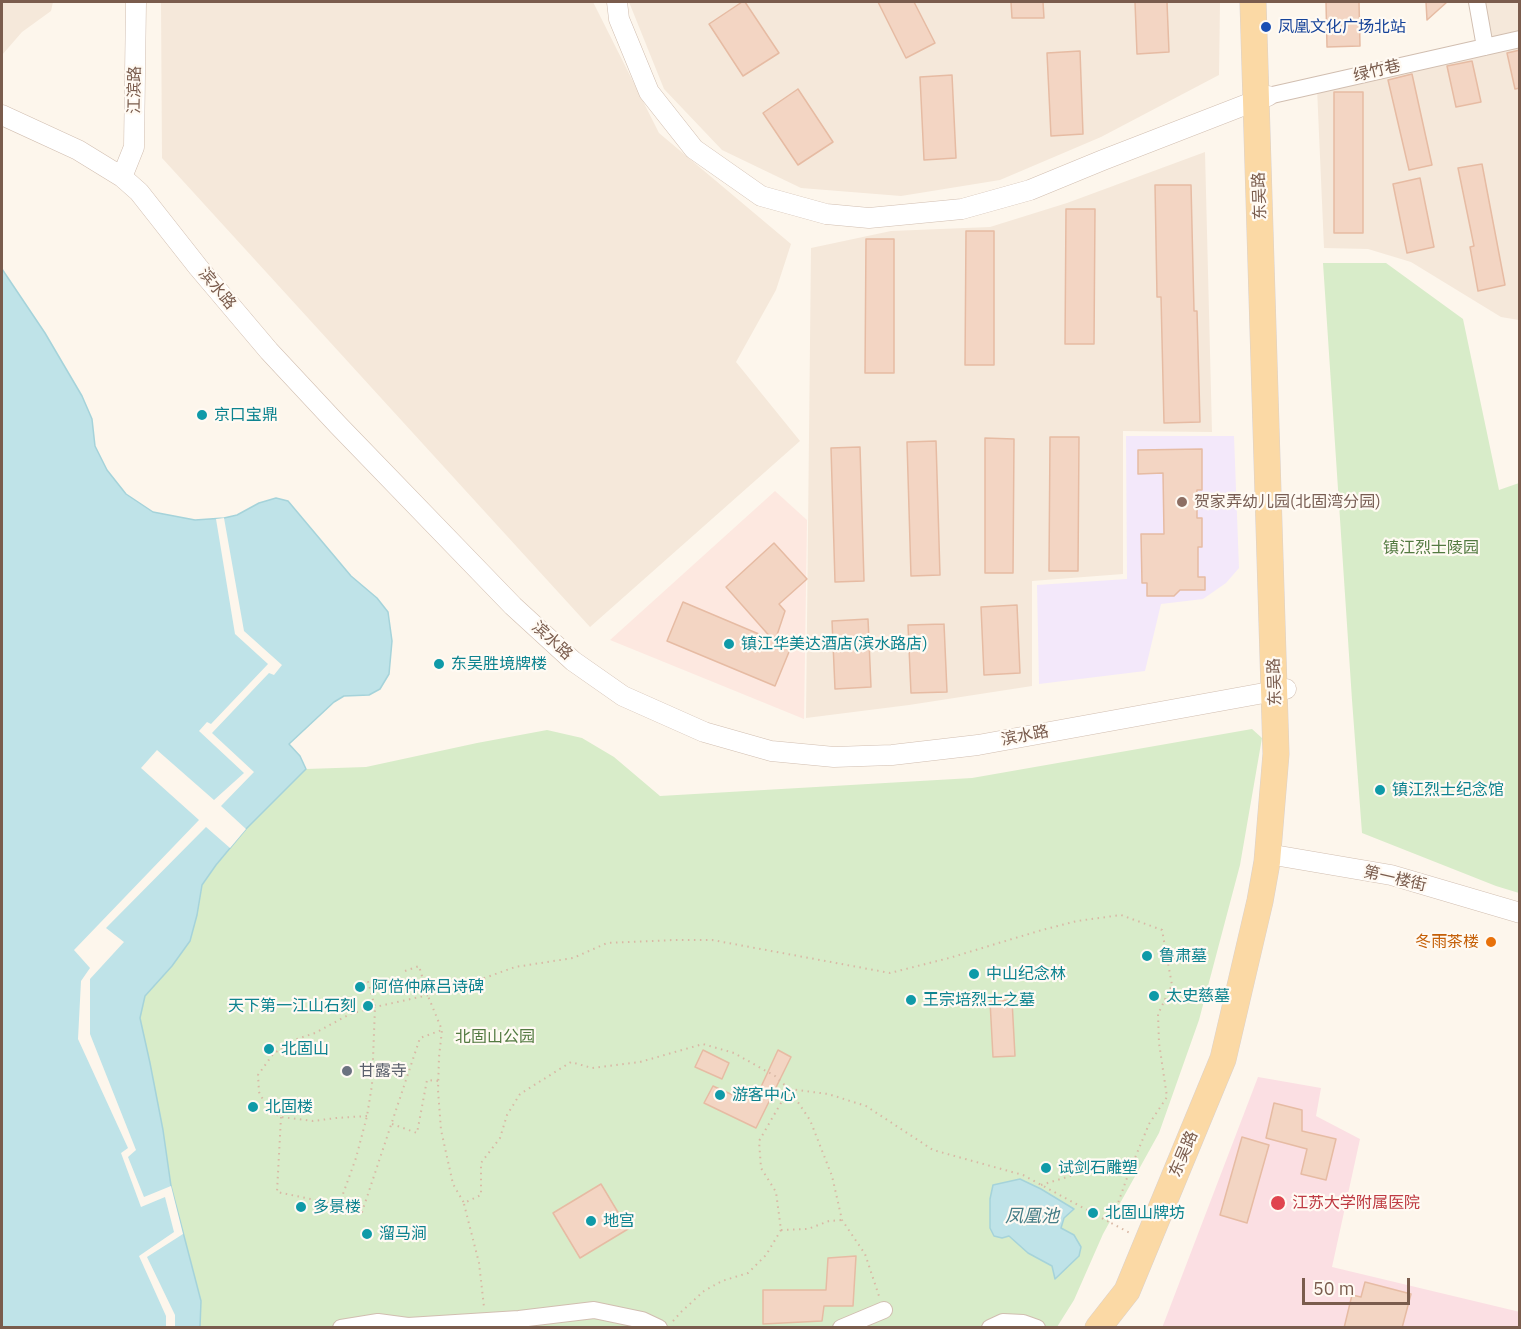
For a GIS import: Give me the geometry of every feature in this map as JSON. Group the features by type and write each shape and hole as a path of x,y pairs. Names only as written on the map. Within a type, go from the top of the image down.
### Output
{"main road":[{"name":"东吴路","path":"1116,1328 1136,1301 1234,1065 1272,906 1274,855 1288,755 1281,690 1262,98 1253,2"},
{"name":"东吴路","path":"1262,98 1265,2"},
{"name":"东吴路","path":"1098,1328 1127,1291 1223,1059 1260,901 1274,855"}],"street":[{"name":"江滨路","path":"122,177 134,147 136,2"},
{"path":"617,2 619,19 649,92 694,149 761,196 826,214 869,218 962,209 1030,190 1262,98"},
{"path":"1478,2 1485,47"},
{"name":"绿竹巷","path":"1262,98 1520,39"},
{"name":"滨水路","path":"2,115 78,150 122,177 139,192 269,351 338,425 513,606 573,661 623,696 704,732 771,751 834,757 892,755 978,745 1281,690"},
{"name":"第一楼街","path":"1274,855 1391,875 1520,913"},
{"path":"341,1328 378,1322 408,1326 485,1322 594,1310 642,1320 659,1328"},
{"path":"841,1328 884,1310"},
{"path":"990,1328 1003,1322 1023,1323 1037,1328"}],"path":[{"path":"367,1116 313,1121 281,1117 270,1111 259,1092 258,1075 273,1054 297,1039 315,1033 350,1014 451,990 515,967 573,958 607,943 712,940 890,973 1077,921 1121,915 1162,930 1172,985 1158,1014 1167,1097 1149,1124 1111,1223"},
{"path":"405,971 419,966 442,1030 438,1081 439,1110 453,1184 464,1203 479,1263 485,1322"},
{"path":"339,1205 356,1158 372,1085 375,1007 367,978"},
{"path":"281,1117 277,1192 362,1212 420,1038 442,1030"},
{"path":"464,1203 481,1195 481,1163 500,1138 507,1115 520,1094 571,1062 592,1068 640,1062 703,1044 734,1053 775,1076 789,1089 810,1120 832,1176 842,1220 865,1254 884,1310"},
{"path":"391,1123 417,1133 427,1080 438,1081"},
{"path":"789,1089 828,1094 866,1106 933,1150 1023,1176 1147,1243"},
{"path":"667,1328 704,1291 722,1281 748,1273 766,1255 781,1230 776,1192 761,1168 759,1141 789,1089"},
{"path":"1041,1185 1110,1164 1133,1162"},
{"path":"781,1230 808,1229 829,1221 842,1220"}],"shaded area":[{"path":"2,2 53,2 51,11 22,32 2,55"},
{"path":"161,2 593,2 659,133 791,244 776,290 736,362 800,441 590,627 162,158"},
{"path":"629,2 1220,2 1219,75 1101,137 1000,180 901,196 801,188 722,150 664,89"},
{"path":"1483,2 1519,2 1519,35 1488,42"},
{"path":"1519,44 1519,320 1501,317 1411,262 1368,249 1324,248 1317,88"},
{"path":"1205,152 1212,432 1123,431 1123,574 1032,581 1032,686 806,718 811,248 891,231 990,227 1067,203"},
{"name":"贺家弄幼儿园(北固湾分园)","path":"1126,436 1234,436 1239,568 1226,583 1203,599 1161,604 1145,671 1039,684 1037,585 1127,579"},
{"path":"775,491 807,520 804,719 610,640"},
{"name":"江苏大学附属医院","path":"1258,1077 1321,1088 1316,1116 1360,1139 1332,1267 1520,1312 1519,1328 1162,1328"}],"green space":[{"name":"镇江烈士陵园","path":"1323,263 1386,263 1463,319 1499,490 1519,483 1519,893 1362,833"},
{"name":"北固山公园","path":"1252,729 1262,738 1240,865 1199,1020 1159,1133 1103,1234 1074,1300 1057,1327 200,1327 201,1301 171,1186 163,1130 140,1018 145,996 172,966 190,941 202,885 246,829 306,769 366,767 547,730 582,738 614,757 660,796 972,778"}],"water":[{"path":"2,269 45,333 82,396 92,419 95,446 107,470 126,494 153,512 195,520 237,515 259,503 276,498 288,501 351,576 377,598 388,612 392,641 389,674 380,689 369,695 344,696 334,702 289,744 300,756 306,769 246,829 216,865 202,885 190,941 172,966 145,996 140,1018 163,1130 171,1186 201,1301 200,1327 2,1327"},
{"name":"凤凰池","path":"1020,1179 1074,1209 1064,1218 1061,1228 1074,1235 1081,1247 1079,1256 1055,1279 1052,1266 1028,1253 1009,1236 1002,1238 994,1236 990,1228 990,1199 993,1185"}],"pier":[{"path":"224,518 244,631 282,665 274,675 269,673 212,733 254,772 221,806 246,829 230,848 206,827 106,928 124,942 90,979 90,1034 136,1150 128,1157 144,1197 171,1186 183,1234 147,1257 175,1315 175,1327 166,1327 166,1316 139,1256 174,1232 165,1197 141,1207 121,1153 128,1148 78,1039 81,981 90,968 74,950 199,820 141,768 157,750 214,800 244,773 199,731 207,722 211,724 268,664 235,634 216,519"}],"building":[{"path":"745,2 779,53 743,76 709,24"},
{"path":"878,2 914,2 935,43 906,58"},
{"path":"1011,2 1043,2 1044,18 1012,18"},
{"path":"1135,2 1167,2 1169,52 1137,54"},
{"path":"1326,2 1359,2 1360,46 1327,47"},
{"path":"1426,2 1447,2 1427,20"},
{"path":"1520,50 1520,88 1515,89 1507,53"},
{"path":"1080,51 1083,134 1051,136 1047,53"},
{"path":"1472,61 1481,102 1456,107 1447,66"},
{"path":"1412,74 1432,165 1409,170 1388,80"},
{"path":"952,75 956,158 924,160 920,77"},
{"path":"798,89 833,142 798,165 763,113"},
{"path":"1334,92 1363,92 1363,233 1334,233"},
{"path":"1482,164 1505,285 1478,291 1470,247 1474,246 1458,168"},
{"path":"1420,178 1434,247 1407,253 1393,184"},
{"path":"1155,185 1191,185 1200,422 1164,423 1161,297 1157,297"},
{"path":"1066,209 1095,209 1094,344 1065,344"},
{"path":"966,231 994,231 994,365 965,365"},
{"path":"866,239 894,239 894,373 865,373"},
{"path":"1050,437 1079,437 1078,571 1049,571"},
{"path":"985,438 1014,439 1013,573 985,573"},
{"path":"936,441 940,575 911,576 907,442"},
{"path":"860,447 864,581 835,582 831,448"},
{"path":"1202,449 1202,490 1197,490 1197,518 1202,518 1202,547 1198,547 1198,577 1205,577 1205,590 1180,590 1174,596 1147,596 1147,583 1142,583 1141,534 1164,534 1163,473 1138,474 1138,450"},
{"path":"774,543 807,579 779,604 785,611 775,641 791,647 775,686 667,641 683,602 773,640 726,587"},
{"path":"1017,605 1020,673 984,675 981,607"},
{"path":"868,619 871,687 835,689 832,621"},
{"path":"944,624 947,692 911,693 908,625"},
{"path":"1012,1000 1015,1056 993,1057 990,1001"},
{"path":"703,1050 729,1063 722,1079 695,1067"},
{"name":"游客中心","path":"778,1050 791,1057 756,1128 704,1103 713,1086 746,1101 755,1087 760,1089"},
{"path":"1274,1103 1302,1110 1302,1131 1336,1139 1326,1180 1301,1174 1307,1149 1266,1138"},
{"path":"1242,1137 1269,1145 1247,1223 1220,1215"},
{"name":"地宫","path":"601,1184 628,1229 580,1258 553,1213"},
{"path":"856,1256 853,1306 824,1306 822,1321 763,1324 763,1290 826,1290 828,1258"},
{"path":"1365,1282 1411,1294 1402,1328 1344,1328 1352,1295 1361,1297"}],"place":[{"name":"凤凰文化广场北站","path":"1266,27"},
{"name":"京口宝鼎","path":"202,415"},
{"name":"贺家弄幼儿园(北固湾分园)","path":"1182,502"},
{"name":"镇江华美达酒店(滨水路店)","path":"729,644"},
{"name":"东吴胜境牌楼","path":"439,664"},
{"name":"镇江烈士纪念馆","path":"1380,790"},
{"name":"冬雨茶楼","path":"1491,942"},
{"name":"鲁肃墓","path":"1147,956"},
{"name":"中山纪念林","path":"974,974"},
{"name":"阿倍仲麻吕诗碑","path":"360,987"},
{"name":"太史慈墓","path":"1154,996"},
{"name":"王宗培烈士之墓","path":"911,1000"},
{"name":"天下第一江山石刻","path":"368,1006"},
{"name":"北固山","path":"269,1049"},
{"name":"甘露寺","path":"347,1071"},
{"name":"游客中心","path":"720,1095"},
{"name":"北固楼","path":"253,1107"},
{"name":"试剑石雕塑","path":"1046,1168"},
{"name":"江苏大学附属医院","path":"1278,1203"},
{"name":"多景楼","path":"301,1207"},
{"name":"北固山牌坊","path":"1093,1213"},
{"name":"地宫","path":"591,1221"},
{"name":"溜马涧","path":"367,1234"}]}
